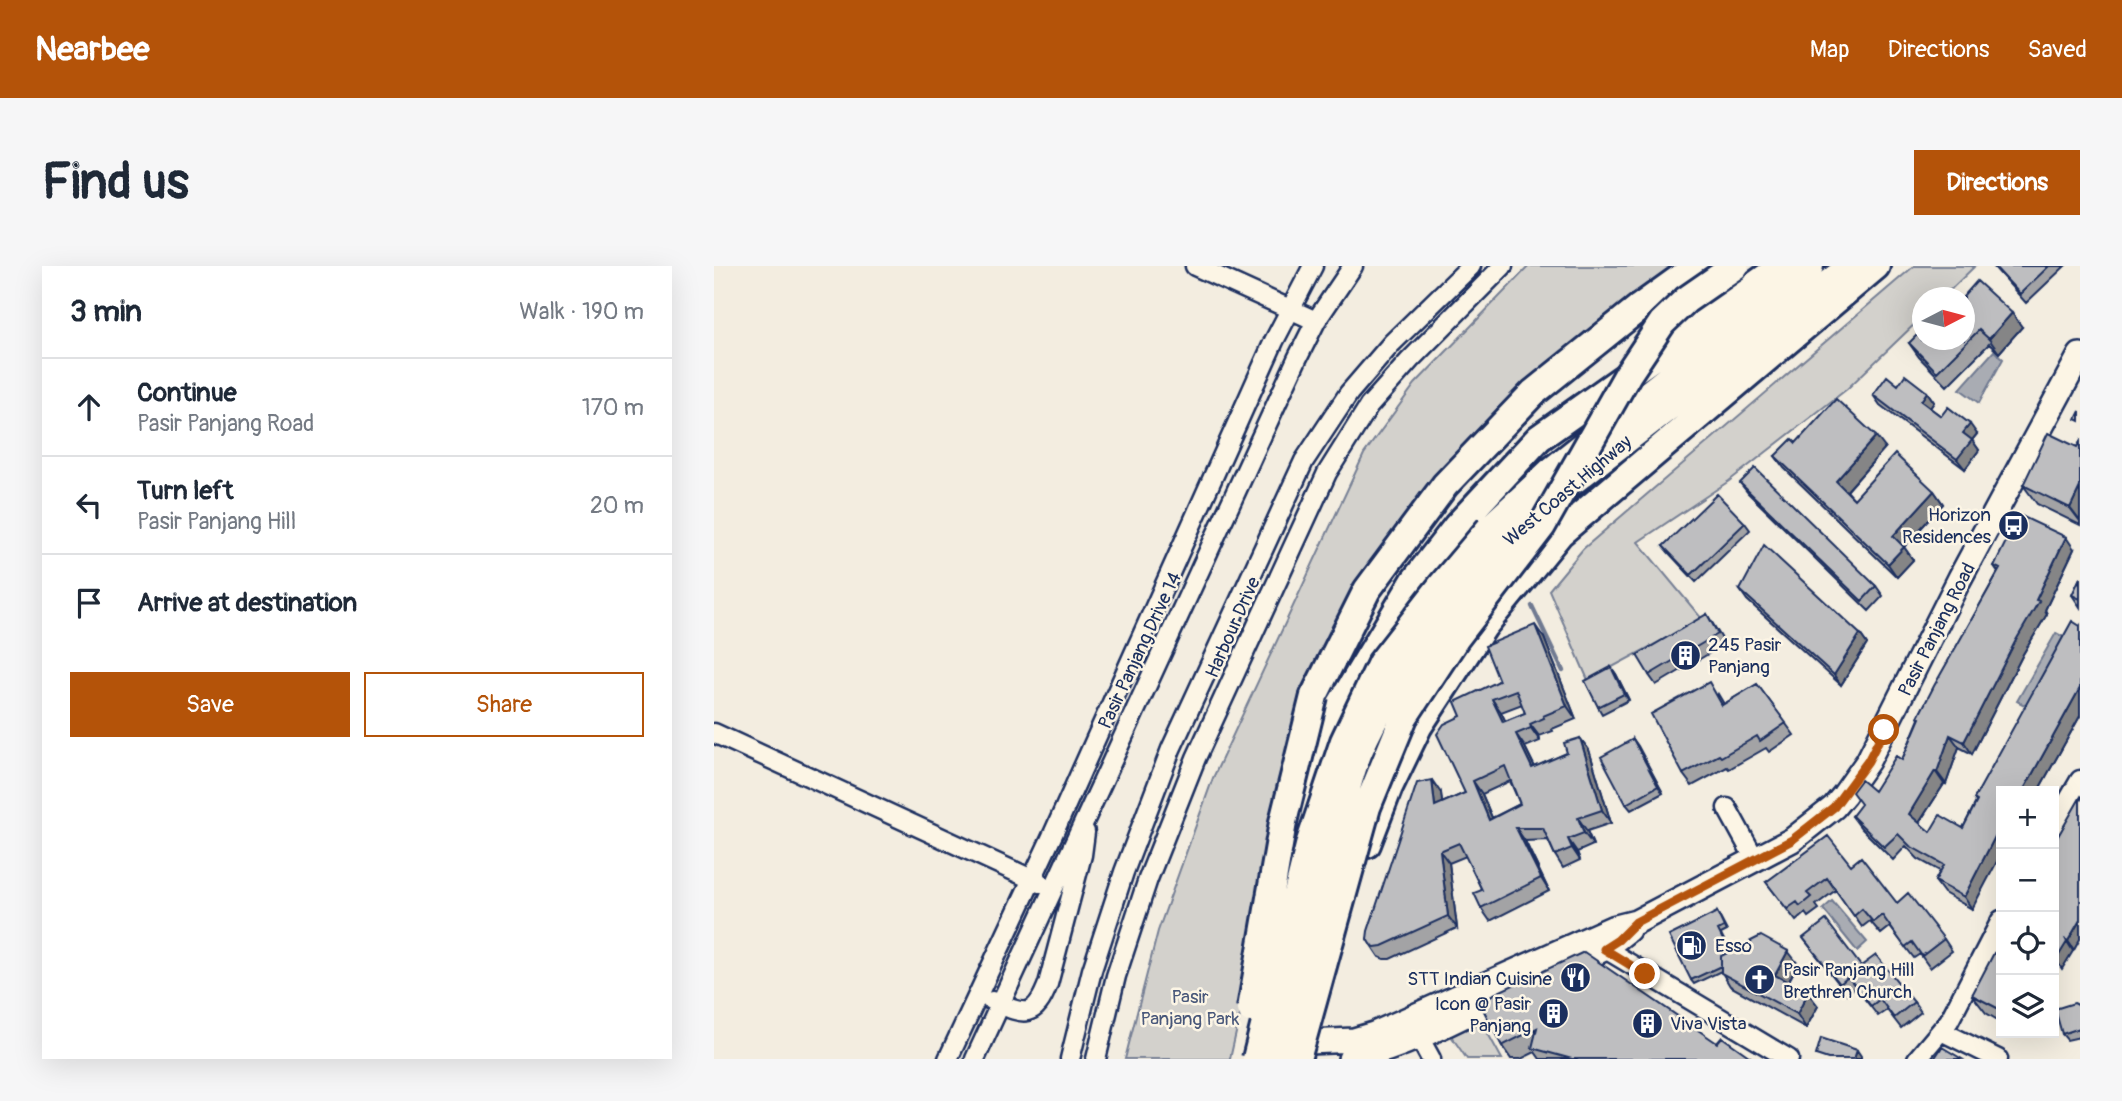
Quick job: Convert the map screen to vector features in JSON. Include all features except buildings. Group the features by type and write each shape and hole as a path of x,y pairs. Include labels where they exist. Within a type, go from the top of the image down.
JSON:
{"highway":[{"path":"1246,1059 1283,822 1314,696 1367,590 1445,485 1533,393 1640,307 1697,266"},
{"path":"1302,1054 1367,807 1404,717 1456,638 1542,526 1628,374 1662,323 1686,300 1735,266"},
{"path":"1263,1042 1296,814 1326,729 1415,580 1457,526 1539,438 1782,266"},
{"name":"West Coast Highway","path":"1263,1042 1297,968 1324,862 1360,750 1399,676 1454,600 1502,543 1564,488 1621,430 1810,266"},
{"name":"West Coast Highway","path":"1621,430 1852,266"},
{"path":"1302,1054 1365,849 1389,787 1418,727 1484,626 1560,533 1876,266"}],"main road":[{"name":"Pasir Panjang Road","path":"1358,1058 1413,1027 1596,944 1618,940 1636,922 1792,840 1834,807 1868,761 1960,578 2080,355"},
{"name":"Pasir Panjang Road","path":"1263,1042 1302,1054 1374,1034 1413,1027"},
{"path":"1246,1059 1263,1042"}],"street":[{"path":"1195,266 1316,321"},
{"name":"Pasir Panjang Drive 14","path":"948,1059 1312,266"},
{"name":"Pasir Panjang Drive 14","path":"975,1059 1316,321 1353,266"},
{"name":"Harbour Drive","path":"1070,1059 1104,933 1171,749 1304,461 1349,393 1392,344 1471,266"},
{"name":"Harbour Drive","path":"1096,1059 1116,976 1148,879 1191,770 1327,472 1369,406 1410,360 1503,266"},
{"path":"714,733 1053,889"},
{"path":"2059,816 2080,780"},
{"path":"1727,807 1756,861"},
{"path":"978,995 1018,1012 1031,1011 1040,1003 1048,984 1082,855 1087,815"},
{"path":"1917,1059 1941,1031 1964,996 1996,930"},
{"path":"1596,944 1788,1059"},
{"path":"1413,1027 1431,1059"},
{"path":"1941,1031 1998,1059"}],"green space":[{"name":"Pasir Panjang Park","path":"1529,266 1685,266 1551,364 1320,665 1230,1059 1125,1059 1158,931 1213,778 1364,454 1415,384"},
{"path":"1914,266 1975,266 1953,287 1912,287 1912,327 1847,389 1729,481 1638,542 1702,619 1588,680 1549,590 1583,549"},
{"path":"1480,1019 1502,1059 1467,1059 1449,1033"}],"shaded area":[{"path":"1994,351 2003,359 1979,403 1960,389"},
{"path":"2056,633 2069,640 2030,708 2017,701"},
{"path":"1832,901 1867,942 1857,951 1823,909"}],"waterway":[{"path":"1532,606 1563,671"}],"place":[{"name":"Horizon Residences","path":"2014,525"},
{"name":"245 Pasir Panjang","path":"1685,655"},
{"name":"Esso","path":"1692,945"},
{"name":"STT Indian Cuisine","path":"1575,978"},
{"name":"Pasir Panjang Hill Brethren Church","path":"1760,980"},
{"name":"Icon @ Pasir Panjang","path":"1554,1014"},
{"name":"Viva Vista","path":"1647,1023"}],"route":[{"path":"1645,974 1604,949 1618,940 1636,922 1792,840 1834,807 1868,761 1884,730"}]}
